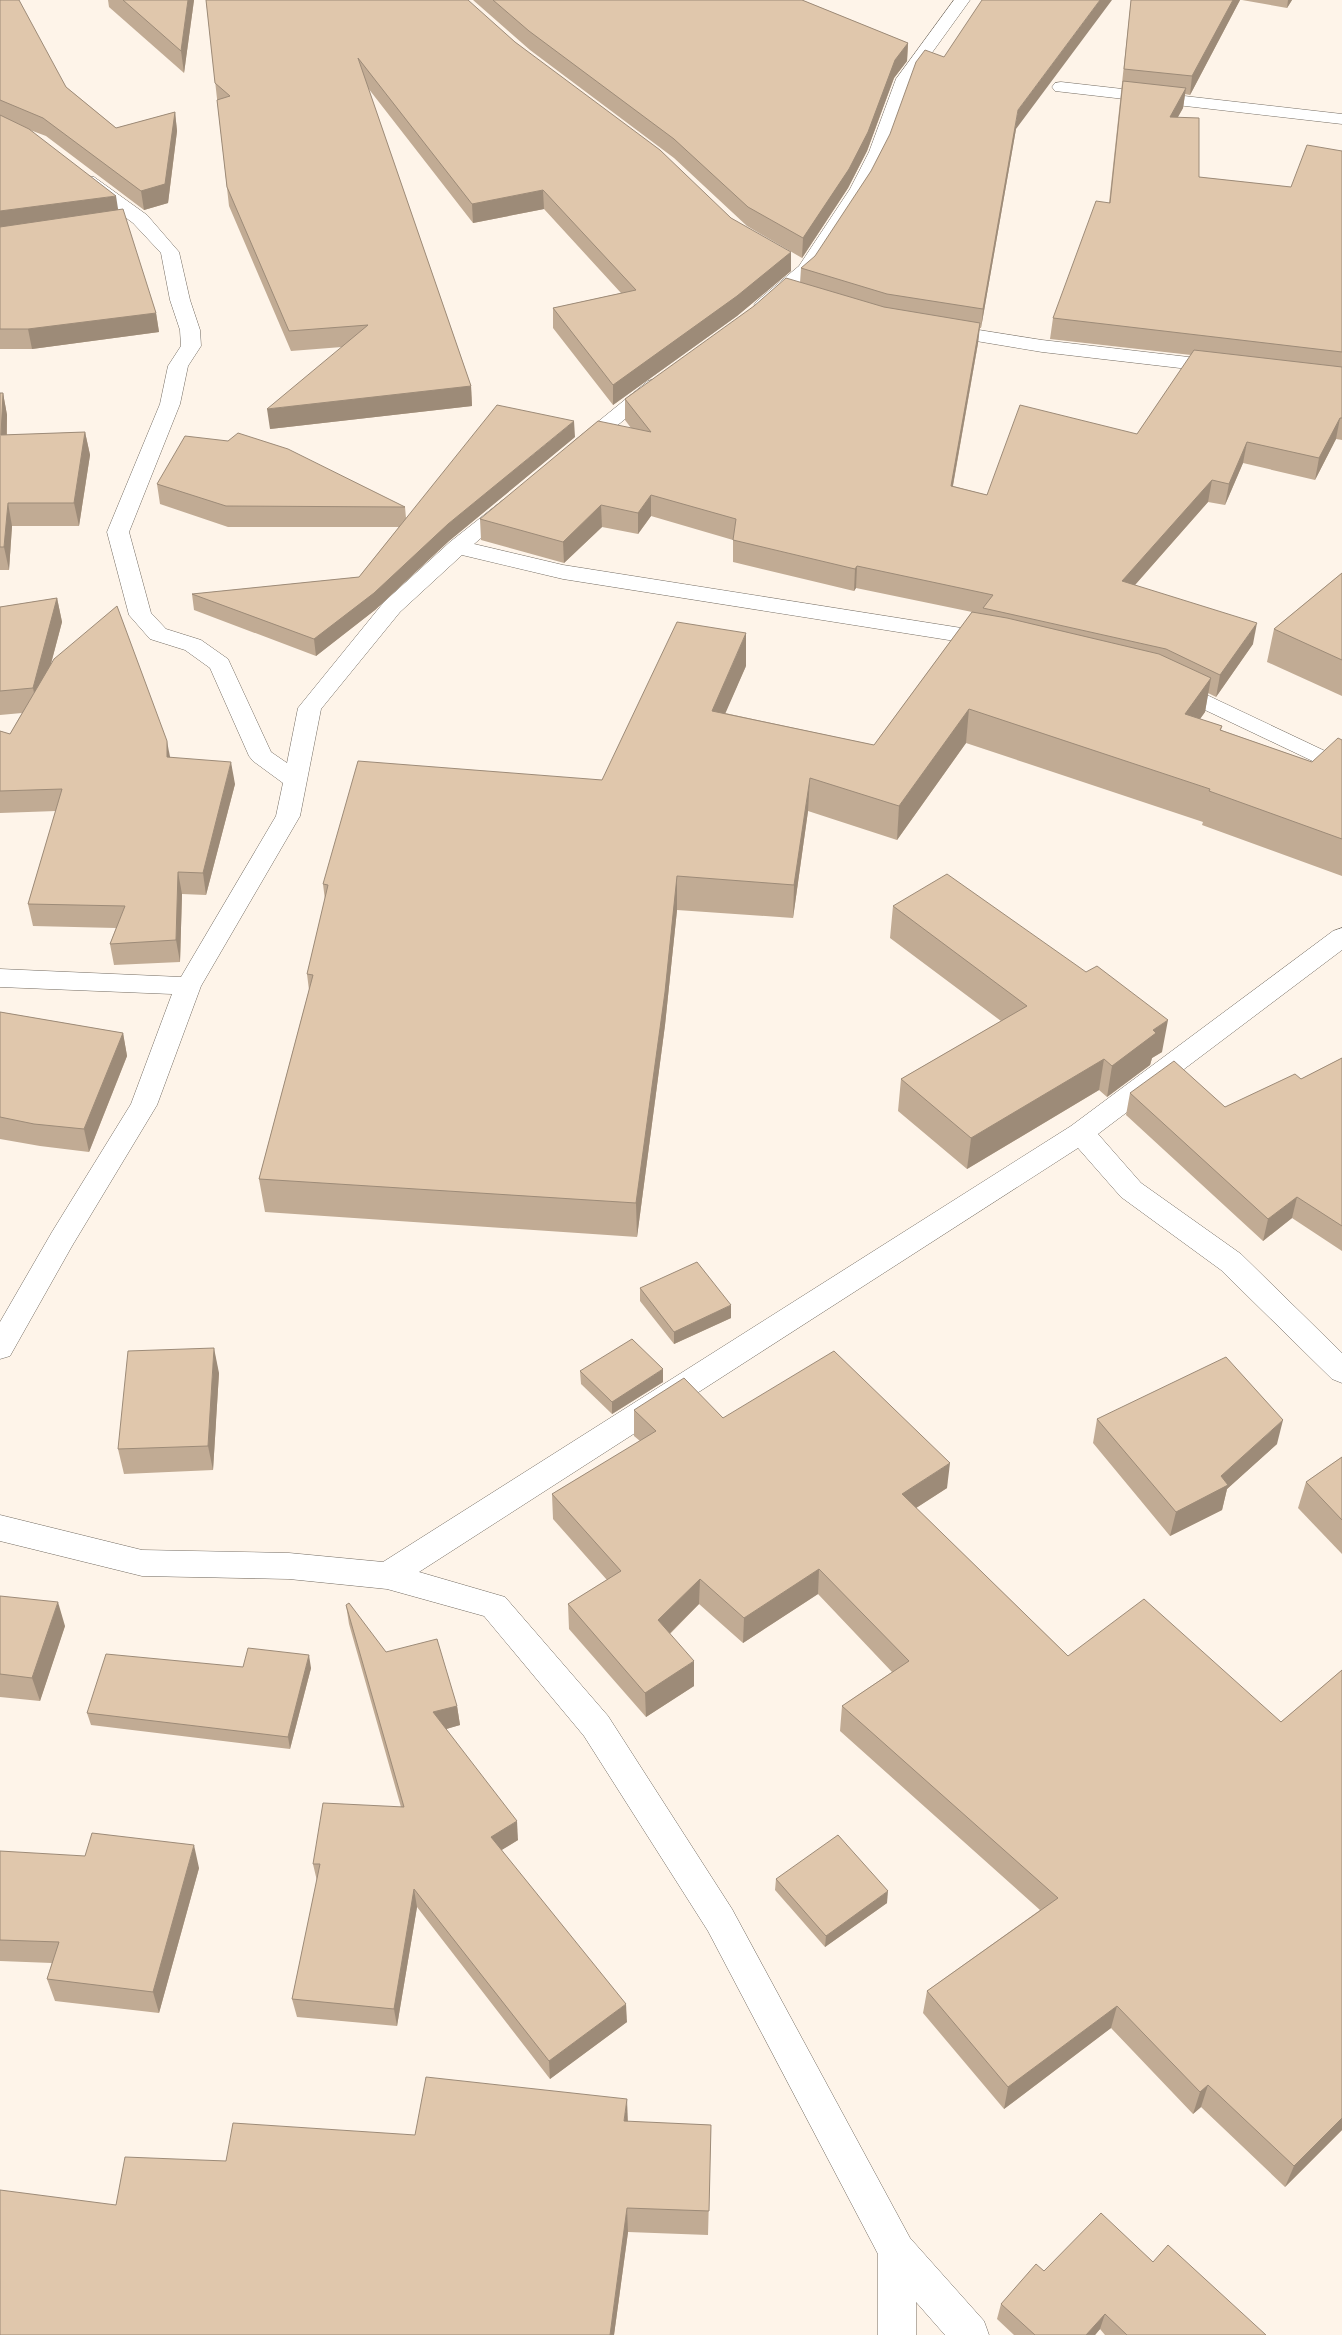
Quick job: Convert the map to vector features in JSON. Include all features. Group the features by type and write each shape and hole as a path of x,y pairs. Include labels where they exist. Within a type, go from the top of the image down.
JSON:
{"street":[{"path":"744,321 782,290 798,265 859,189 874,160 905,80 962,0"},
{"path":"1061,87 1342,119"},
{"path":"73,169 140,219 170,252 180,300 190,330 191,346 178,366 170,404 118,532 140,615 158,634 193,645 220,664 262,756 295,780"},
{"path":"114,222 140,219"},
{"path":"782,290 805,296"},
{"path":"920,326 1042,346 1245,370"},
{"path":"562,461 637,398 675,371"},
{"path":"0,1348 62,1239 144,1105 188,986 288,816 310,708 392,607 458,547 525,492"},
{"path":"458,547 573,573 1013,644"},
{"path":"1153,678 1162,680 1342,768"},
{"path":"387,1576 1081,1133 1342,936"},
{"path":"0,978 188,986"},
{"path":"1081,1133 1131,1190 1231,1262 1342,1371"},
{"path":"0,1528 142,1563 289,1566 387,1576 494,1606 596,1726 720,1920 897,2251 970,2335"},
{"path":"897,2251 897,2335"}],"building":[{"path":"0,0 19,0 66,87 116,128 175,112 165,184 141,191 43,118 0,100"},
{"path":"123,0 188,0 181,51"},
{"path":"206,0 468,0 515,42 660,150 731,218 791,252 737,296 613,385 553,308 636,290 543,190 472,204 358,58 471,386 267,409 368,325 289,331 227,187 217,100 230,96 215,83"},
{"path":"493,0 802,0 908,43 895,60 868,132 849,169 803,238 748,207 674,139 529,31"},
{"path":"982,0 1100,0 1018,110 983,309 887,294 801,268 815,256 871,171 890,134 916,62 925,50 944,57"},
{"path":"1131,0 1233,0 1192,76 1124,69"},
{"path":"1123,81 1186,88 1170,117 1199,118 1199,177 1291,187 1307,145 1342,151 1342,352 1053,318 1096,201 1110,203"},
{"path":"0,115 29,129 116,196 0,211"},
{"path":"123,209 156,313 28,329 0,329 0,227"},
{"path":"786,278 884,307 980,323 951,486 987,495 1020,405 1137,434 1194,350 1342,367 1342,418 1340,418 1319,458 1247,442 1229,484 1212,480 1122,581 1257,623 1220,675 1166,649 983,608 993,595 857,566 855,569 733,540 736,519 651,495 638,513 601,505 563,542 480,519 598,421 651,432 625,399 754,306"},
{"path":"0,393 3,393 1,435 85,432 74,503 8,503 4,547 0,547"},
{"path":"497,405 574,421 448,524 374,593 314,639 192,594 359,577"},
{"path":"238,433 288,449 405,507 226,506 157,484 185,436 228,441"},
{"path":"1342,573 1342,660 1274,629"},
{"path":"57,598 33,688 0,691 0,607"},
{"path":"117,606 167,741 167,757 231,762 203,873 178,872 176,940 110,944 125,906 28,904 62,789 0,791 0,731 10,734 54,659"},
{"path":"972,612 1007,618 1159,654 1211,678 1185,714 1222,726 1220,730 1312,762 1338,738 1342,740 1342,839 1209,791 1210,789 969,709 899,806 810,778 794,885 677,876 665,992 636,1203 259,1179 313,975 307,974 328,885 323,884 358,761 602,780 677,622 746,633 712,711 874,745"},
{"path":"947,874 1086,972 1097,966 1168,1020 1153,1030 1156,1033 1112,1066 1104,1059 971,1138 901,1079 1027,1006 893,906"},
{"path":"0,1012 123,1033 84,1129 34,1124 0,1117"},
{"path":"1342,1058 1342,1226 1297,1197 1268,1219 1130,1093 1174,1061 1225,1107 1295,1074 1301,1079"},
{"path":"697,1262 731,1305 674,1332 640,1288"},
{"path":"632,1339 663,1369 612,1402 580,1371"},
{"path":"214,1348 208,1446 118,1449 128,1351"},
{"path":"834,1351 950,1463 902,1494 1068,1656 1144,1599 1281,1722 1342,1670 1342,2118 1294,2166 1208,2085 1200,2092 1117,2006 1008,2087 927,1991 1058,1898 842,1706 909,1661 819,1569 744,1618 700,1579 658,1620 694,1661 645,1693 568,1604 621,1571 552,1494 656,1431 634,1410 684,1378 723,1418"},
{"path":"1226,1357 1283,1420 1221,1476 1228,1485 1176,1512 1097,1419"},
{"path":"1342,1457 1342,1520 1306,1482"},
{"path":"0,1596 58,1602 32,1678 0,1674"},
{"path":"349,1603 386,1652 437,1639 457,1706 433,1712 517,1821 491,1837 626,2004 549,2061 414,1889 394,2009 292,1999 320,1864 313,1864 323,1803 404,1807 346,1605"},
{"path":"248,1648 309,1655 288,1737 87,1713 106,1654 243,1667"},
{"path":"92,1833 194,1845 153,1992 47,1979 59,1942 0,1940 0,1851 85,1856"},
{"path":"838,1835 888,1891 826,1936 776,1879"},
{"path":"426,2077 627,2099 624,2121 711,2125 709,2211 627,2208 610,2335 0,2335 0,2190 116,2205 125,2157 226,2161 233,2123 415,2135"},
{"path":"1101,2213 1153,2262 1168,2245 1266,2335 1127,2335 1105,2314 1086,2335 1035,2335 1001,2304 1036,2264 1044,2271"}]}
